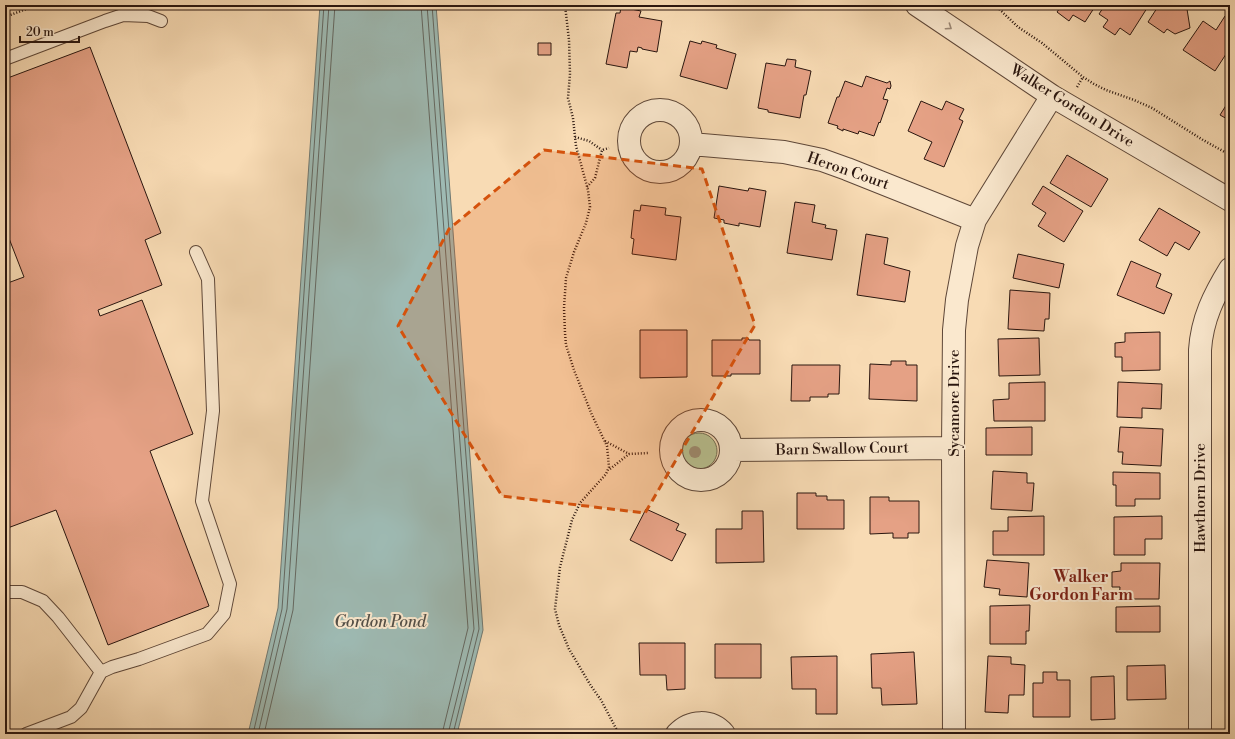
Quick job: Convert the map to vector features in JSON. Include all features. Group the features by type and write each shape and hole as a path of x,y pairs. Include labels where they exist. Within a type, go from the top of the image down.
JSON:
{"street":[{"name":"Walker Gordon Drive","path":"917,5 1052,96 1230,200"},
{"name":"Sycamore Drive","path":"954,734 953,448 954,330 957,300 967,246 975,220 1052,96"},
{"name":"Heron Court","path":"691,144 784,152 816,158 841,166 975,220"},
{"name":"Hawthorn Drive","path":"1200,734 1200,343 1203,325 1209,307 1217,290 1230,269"},
{"name":"Barn Swallow Court","path":"732,450 953,448"},
{"path":"677,734 684,728 701,723 713,725 724,734"}],"lane":[{"path":"5,59 123,15 148,16 161,21"},
{"path":"26,734 71,717 81,708 101,672 207,634 224,614 230,584 202,501 213,411 208,279 196,252"},
{"path":"5,592 22,592 43,601 58,617 101,672"}],"path":[{"path":"5,17 36,5"},
{"path":"565,5 570,40 568,98 577,153 590,198 588,215 566,278 564,308 566,345 574,370 607,446 609,453 609,469"},
{"path":"995,5 1018,27 1042,43 1083,77 1106,90 1152,108 1230,155"},
{"path":"575,137 589,141 602,150"},
{"path":"602,150 609,148"},
{"path":"587,187 595,178 602,150"},
{"path":"604,441 629,454"},
{"path":"620,734 601,700 569,649 559,625 555,608 560,567 572,520 580,503 609,469 629,454 649,452"}],"highlighted area":[{"path":"544,150 702,169 755,325 645,513 502,496 398,326 449,229"}],"green space":[{"path":"703,433 712,438 716,444 716,458 712,464 703,469 695,469 686,464 682,458 681,447 686,438 692,434"}],"water":[{"name":"Gordon Pond","path":"320,5 436,5 483,630 457,734 248,734 278,608"}],"building":[{"path":"1062,5 1096,5 1085,22 1073,15 1069,21 1057,12"},
{"path":"1105,5 1149,5 1130,35 1120,28 1115,35 1103,27 1108,20 1099,14"},
{"path":"1159,5 1189,5 1187,9 1190,28 1175,34 1167,29 1164,33 1148,22"},
{"path":"621,7 641,11 639,17 662,21 657,52 638,47 637,52 630,51 627,68 606,64 616,13 620,13"},
{"path":"1225,16 1230,19 1230,48 1215,71 1183,50 1203,21 1216,30"},
{"path":"690,41 701,44 702,41 717,45 716,48 736,54 727,89 680,76"},
{"path":"538,43 551,43 551,55 538,55"},
{"path":"90,47 161,233 145,240 162,285 98,310 100,316 142,300 193,434 150,451 209,606 108,645 56,510 5,529 5,284 24,277 5,228 5,79"},
{"path":"787,59 796,60 795,67 811,71 806,95 804,95 800,118 768,112 768,110 758,108 766,63 785,66"},
{"path":"866,76 887,83 890,81 891,86 890,89 887,88 883,99 888,100 874,136 859,131 858,134 843,129 843,131 837,128 838,126 828,123 837,97 839,97 845,81 862,87"},
{"path":"1230,99 1230,126 1227,124 1229,120 1220,115"},
{"path":"921,101 942,110 946,101 964,109 959,119 963,121 944,167 924,159 932,142 908,131"},
{"path":"1067,155 1108,179 1091,207 1050,183"},
{"path":"719,186 748,191 749,188 766,191 760,227 739,223 739,226 724,223 724,220 714,218"},
{"path":"1043,186 1083,211 1064,242 1038,226 1046,213 1032,204"},
{"path":"795,202 815,205 812,222 826,225 825,228 837,230 832,260 787,253"},
{"path":"641,205 666,208 665,215 681,217 676,260 632,254 634,239 631,238 634,210 640,211"},
{"path":"1159,208 1200,232 1189,250 1175,242 1167,256 1139,240"},
{"path":"866,234 888,238 884,264 910,271 905,302 857,295"},
{"path":"1018,254 1064,264 1059,288 1013,278"},
{"path":"1131,261 1161,274 1156,287 1172,294 1164,314 1117,295"},
{"path":"1010,290 1050,293 1049,319 1045,319 1044,331 1008,329"},
{"path":"640,330 687,330 687,377 640,378"},
{"path":"1160,332 1160,370 1122,371 1122,357 1115,357 1115,343 1125,342 1125,333"},
{"path":"742,338 748,338 749,340 760,340 760,374 731,374 731,376 712,376 712,340 742,340"},
{"path":"1039,338 1040,375 999,376 998,339"},
{"path":"891,361 906,361 906,365 917,365 917,401 869,399 870,364 891,365"},
{"path":"792,365 840,365 839,394 828,394 828,397 810,397 810,401 791,401"},
{"path":"1045,382 1045,421 994,421 993,400 1009,399 1009,383"},
{"path":"1118,382 1162,384 1161,409 1142,408 1142,418 1117,417"},
{"path":"1032,427 1032,455 986,455 986,428"},
{"path":"1120,427 1163,429 1161,466 1122,464 1123,452 1118,452"},
{"path":"993,471 1027,473 1027,483 1034,483 1032,511 991,509"},
{"path":"1113,472 1160,473 1160,499 1135,499 1135,506 1116,506 1116,485 1113,485"},
{"path":"797,493 816,493 816,496 827,496 827,500 844,500 844,529 797,529"},
{"path":"870,497 889,497 889,501 919,501 919,533 908,533 908,538 893,538 893,533 870,534"},
{"path":"646,509 679,524 676,530 686,534 672,561 630,540"},
{"path":"742,511 763,511 764,562 716,563 716,529 742,529"},
{"path":"1044,516 1044,555 993,555 993,531 1008,531 1008,517"},
{"path":"1162,516 1162,539 1145,539 1145,555 1114,555 1114,517"},
{"path":"987,560 1029,563 1027,597 999,595 1000,589 984,587"},
{"path":"1121,563 1160,563 1159,599 1119,599 1120,587 1112,587 1112,572 1121,571"},
{"path":"1030,605 1029,631 1026,631 1026,644 990,644 990,606"},
{"path":"1160,606 1160,632 1116,632 1116,607"},
{"path":"639,643 685,643 685,689 667,690 666,675 640,675"},
{"path":"715,644 761,644 761,678 715,678"},
{"path":"914,652 917,704 882,705 881,688 872,688 871,654"},
{"path":"837,656 837,714 816,714 816,689 792,689 791,657"},
{"path":"988,656 1011,657 1011,664 1025,665 1024,695 1009,695 1008,713 985,712"},
{"path":"1165,665 1166,699 1127,700 1127,666"},
{"path":"1043,672 1057,672 1057,680 1070,680 1070,717 1033,717 1033,683 1043,683"},
{"path":"1114,676 1115,719 1091,720 1091,677"}],"district":[{"name":"Walker Gordon Farm","path":"1081,586"}]}
